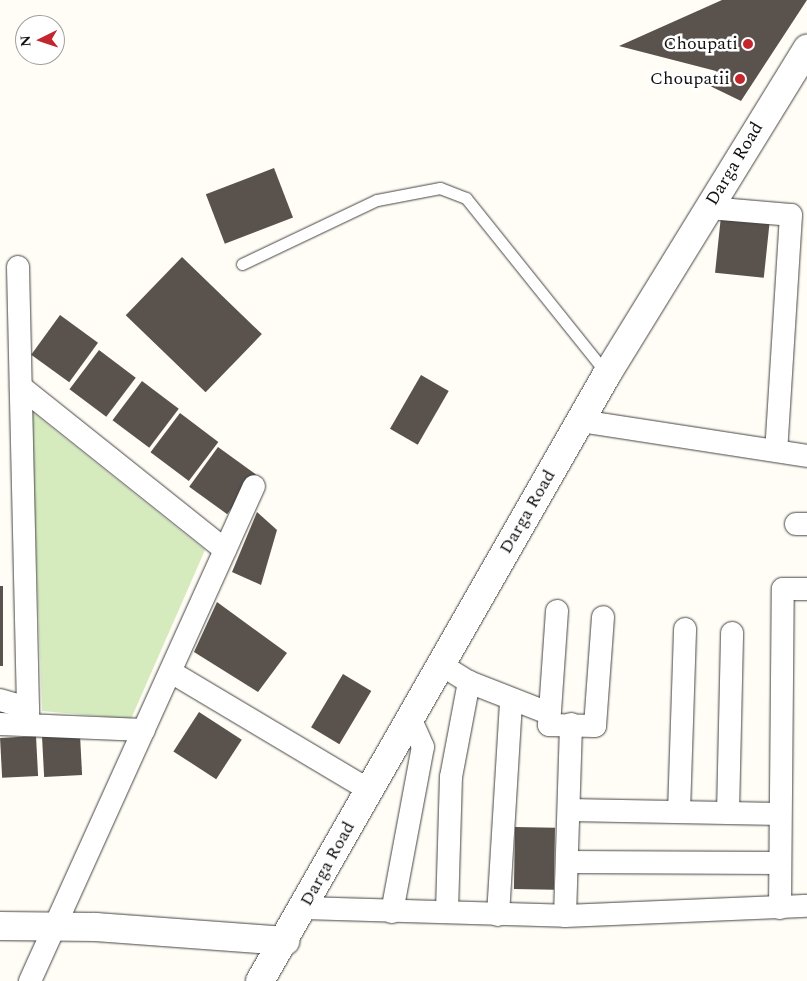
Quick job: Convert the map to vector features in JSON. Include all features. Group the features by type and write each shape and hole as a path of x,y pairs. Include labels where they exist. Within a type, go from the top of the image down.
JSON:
{"street":[{"name":"Darga Road","path":"260,981 304,908 440,664 607,374 807,49"},
{"path":"708,208 791,215 776,451"},
{"path":"18,268 28,717"},
{"path":"20,387 225,550"},
{"path":"580,421 807,456"},
{"path":"30,981 254,486"},
{"path":"780,908 783,589 807,589"},
{"path":"557,611 548,713 549,724 595,726 603,617"},
{"path":"679,812 685,629"},
{"path":"728,813 732,633"},
{"path":"440,664 469,682 548,713"},
{"path":"171,672 369,790"},
{"path":"447,912 451,778 469,682"},
{"path":"0,700 28,717"},
{"path":"498,915 511,700"},
{"path":"0,724 28,717 144,730"},
{"path":"392,912 423,747 410,718"},
{"path":"566,916 571,724"},
{"path":"569,810 780,814"},
{"path":"567,862 779,863"},
{"path":"304,908 566,916 807,906"},
{"path":"0,926 56,927 285,941"}],"lane":[{"path":"242,264 377,200 440,188 466,198 607,374"}],"green space":[{"path":"31,411 205,550 131,719 42,711"}],"building":[{"path":"722,0 807,0 741,101 708,85 716,71 619,46"},
{"path":"274,168 293,217 225,244 206,194"},
{"path":"721,216 770,221 764,278 715,273"},
{"path":"182,257 262,334 206,392 126,315"},
{"path":"60,315 98,343 69,382 31,355"},
{"path":"99,350 136,378 106,417 70,389"},
{"path":"421,375 449,391 418,445 390,429"},
{"path":"142,381 179,409 149,448 113,420"},
{"path":"180,413 218,442 189,481 151,452"},
{"path":"218,447 256,475 227,514 189,487"},
{"path":"257,512 277,530 261,585 232,572"},
{"path":"0,586 3,586 3,666 0,666"},
{"path":"217,602 287,653 258,692 194,652"},
{"path":"343,674 371,691 339,744 311,727"},
{"path":"199,712 242,740 216,779 173,751"},
{"path":"80,735 82,775 44,777 42,737"},
{"path":"36,736 38,776 2,778 0,738"},
{"path":"515,827 555,828 554,890 514,889"}],"place":[{"name":"Choupati","path":"748,44"},
{"name":"Choupatii","path":"740,79"}]}
